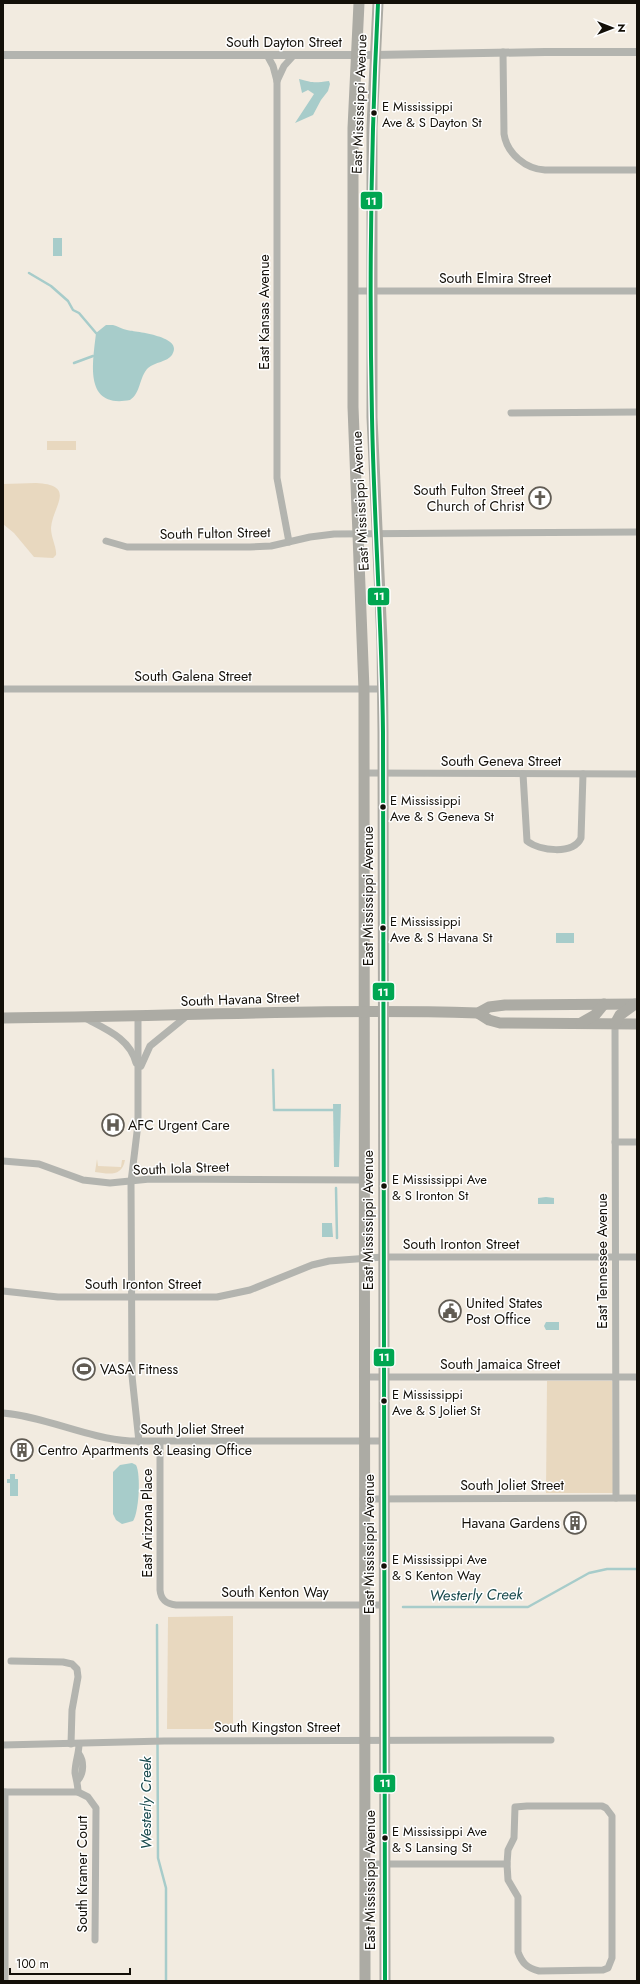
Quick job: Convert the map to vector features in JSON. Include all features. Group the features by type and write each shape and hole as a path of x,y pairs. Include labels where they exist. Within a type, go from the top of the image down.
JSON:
{"main road":[{"name":"East Mississippi Avenue","path":"359,3 353,128 352,291 353,437 364,689 363,1499 365,1981"},
{"name":"East Mississippi Avenue","path":"378,3 374,55 372,133 372,443 383,690 385,1981"},
{"path":"578,1024 595,1015 604,1004"},
{"name":"South Havana Street","path":"478,1013 488,1007 499,1005 636,1004"},
{"path":"615,1024 620,1015 636,1004"},
{"name":"South Havana Street","path":"4,1018 85,1018 383,1011 478,1013 489,1020 500,1023 637,1024"}],"street":[{"name":"South Dayton Street","path":"3,55 374,55 503,52 637,52"},
{"path":"503,52 504,134 507,145 520,161 531,168 545,170 637,170"},
{"name":"East Kansas Avenue","path":"267,55 273,66 277,81 277,478 289,542"},
{"name":"East Kansas Avenue","path":"277,81 284,66 294,55"},
{"name":"South Elmira Street","path":"352,291 637,291"},
{"path":"511,413 637,412"},
{"name":"South Fulton Street","path":"106,540 128,548 250,548 271,546 326,534 376,532 637,532"},
{"name":"South Galena Street","path":"3,690 383,690"},
{"name":"South Geneva Street","path":"364,773 637,774"},
{"path":"523,774 525,836 527,841 539,848 552,849 577,845 581,838 583,774"},
{"path":"138,1073 145,1054 150,1046 188,1015"},
{"path":"138,1017 137,1137 131,1182 132,1382 139,1442"},
{"path":"85,1018 117,1036 126,1044 134,1055 138,1073"},
{"name":"East Tennessee Avenue","path":"615,1024 616,1498"},
{"path":"615,1142 637,1142"},
{"name":"South Iola Street","path":"3,1161 39,1164 89,1181 110,1183 150,1179 364,1180"},
{"name":"South Ironton Street","path":"3,1291 58,1297 208,1297 231,1295 250,1290 315,1264 383,1257 637,1257"},
{"name":"South Jamaica Street","path":"364,1377 637,1377"},
{"name":"South Joliet Street","path":"3,1413 44,1419 107,1438 139,1442 384,1441"},
{"name":"East Arizona Place","path":"160,1442 160,1590 162,1598 166,1602"},
{"name":"South Joliet Street","path":"363,1499 637,1498"},
{"name":"South Kenton Way","path":"166,1602 176,1605 384,1605"},
{"path":"11,1661 64,1662 72,1664 77,1669 78,1677 72,1710 70,1744"},
{"name":"South Kingston Street","path":"3,1745 164,1741 551,1740"},
{"path":"5,1981 4,1792 78,1792 78,1780 75,1775 76,1759 79,1754 79,1744"},
{"name":"South Kramer Court","path":"78,1792 88,1797 96,1808 95,1940"},
{"path":"602,1806 606,1808 612,1816 612,1958 608,1968 603,1970 539,1971 525,1965 518,1952 518,1897 508,1880 507,1864 508,1850 514,1838 515,1807 602,1806"},
{"path":"365,1864 507,1864"}],"shaded area":[{"path":"47,441 76,441 76,450 47,450"},
{"path":"36,483 49,485 56,488 59,493 60,498 52,520 51,528 56,552 56,555 53,558 34,557 14,533 3,524 3,484"},
{"path":"97,1159 98,1166 121,1167 122,1160 125,1160 121,1169 118,1172 110,1174 95,1172"},
{"path":"547,1381 612,1381 613,1493 546,1493"},
{"path":"233,1616 233,1729 167,1729 168,1617"}],"water":[{"path":"299,79 314,82 329,81 330,84 328,91 313,115 295,123 314,94 308,90 302,93"},
{"path":"53,238 62,238 62,256 53,256"},
{"path":"106,325 113,325 125,330 158,336 172,343 174,349 170,357 148,368 134,397 130,400 115,401 104,397 98,390 94,381 93,357 96,333"},
{"path":"556,933 574,933 574,943 556,943"},
{"path":"333,1104 341,1104 339,1167 334,1167"},
{"path":"538,1198 554,1198 554,1204 538,1204"},
{"path":"322,1223 332,1223 333,1237 322,1237"},
{"path":"546,1322 559,1322 559,1330 546,1330 544,1326"},
{"path":"132,1463 136,1465 138,1470 139,1493 137,1510 133,1521 122,1524 116,1520 113,1514 113,1472 120,1465"},
{"path":"10,1474 15,1474 15,1479 18,1479 18,1496 10,1496 10,1483 7,1483 7,1479 10,1479"}],"waterway":[{"path":"29,273 51,286 68,301 73,310 79,313 96,333"},
{"path":"74,363 93,356"},
{"path":"273,1070 274,1110 333,1110"},
{"path":"336,1188 337,1238"},
{"name":"Westerly Creek","path":"403,1607 528,1607 589,1573 607,1569 637,1569"},
{"name":"Westerly Creek","path":"157,1625 158,1858 166,1888 166,1981"}],"transit line":[{"name":"11","path":"378,3 372,158 371,365 383,732 385,1981"}],"place":[{"name":"E Mississippi Ave & S Dayton St","path":"374,113"},
{"name":"South Fulton Street Church of Christ","path":"540,498"},
{"name":"E Mississippi Ave & S Geneva St","path":"383,807"},
{"name":"E Mississippi Ave & S Havana St","path":"383,928"},
{"name":"AFC Urgent Care","path":"113,1125"},
{"name":"E Mississippi Ave & S Ironton St","path":"384,1186"},
{"name":"United States Post Office","path":"450,1311"},
{"name":"VASA Fitness","path":"84,1369"},
{"name":"E Mississippi Ave & S Joliet St","path":"384,1401"},
{"name":"Centro Apartments & Leasing Office","path":"22,1450"},
{"name":"Havana Gardens","path":"575,1523"},
{"name":"E Mississippi Ave & S Kenton Way","path":"384,1566"},
{"name":"E Mississippi Ave & S Lansing St","path":"385,1838"}]}
